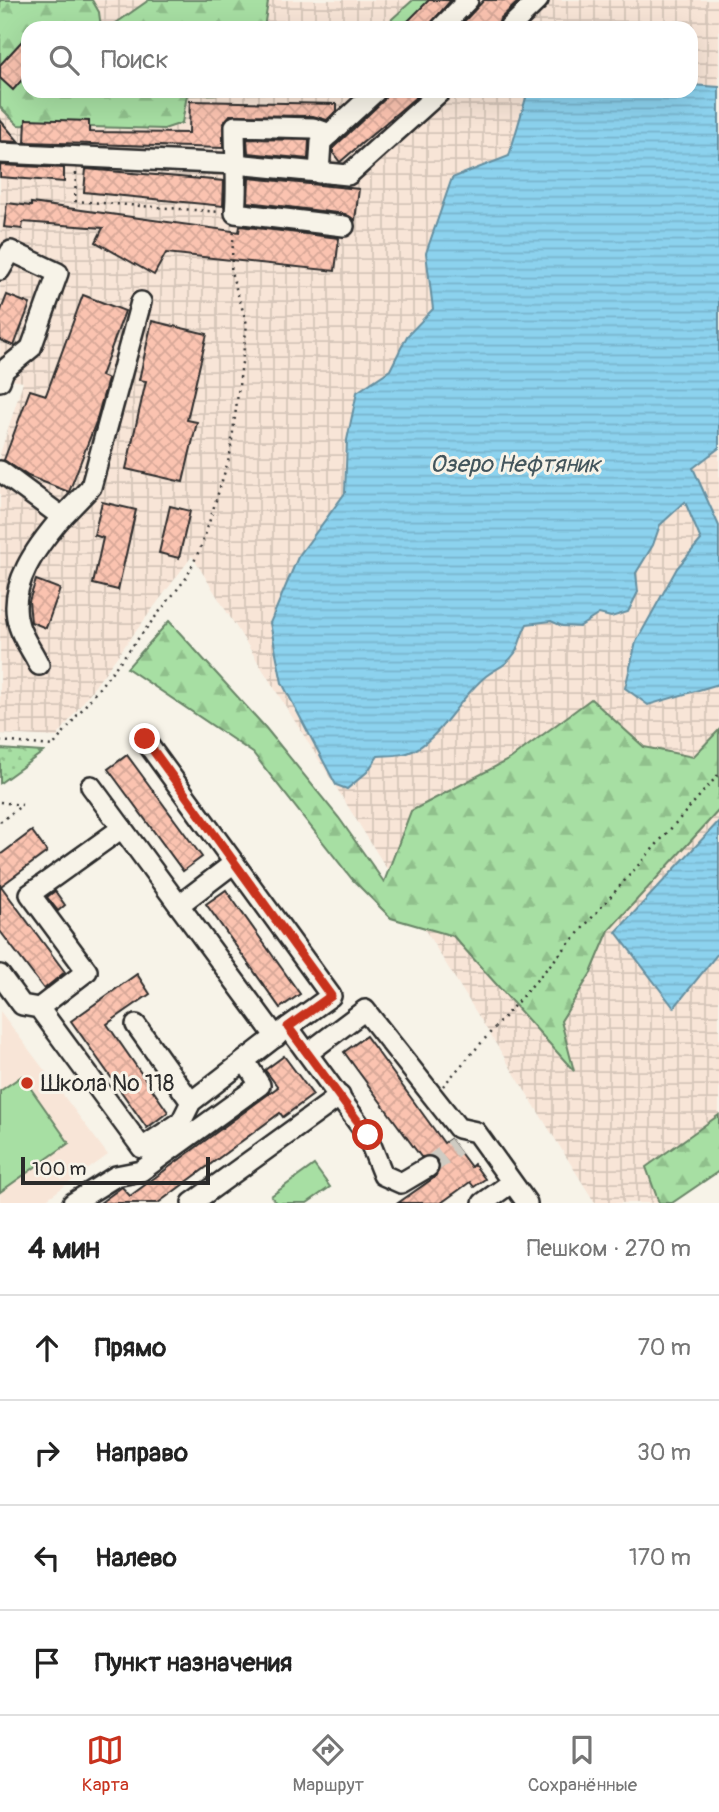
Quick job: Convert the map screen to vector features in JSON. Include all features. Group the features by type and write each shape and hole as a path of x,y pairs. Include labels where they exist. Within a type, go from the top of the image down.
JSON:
{"lane":[{"path":"448,21 468,0"},
{"path":"516,21 538,0"},
{"path":"319,173 321,142 369,98"},
{"path":"0,153 235,164 348,175 433,98"},
{"path":"330,134 313,128 235,127 235,164 239,175 235,213 344,226"},
{"path":"0,270 11,251 58,273 31,348 1,373"},
{"path":"39,665 18,625 16,601 34,550 91,487 141,302"},
{"path":"0,471 62,517"},
{"path":"0,975 22,1005 39,1008 142,1148 181,1122 191,1102 331,996 145,739"},
{"path":"91,786 179,905 282,1032 308,1053 368,1135 383,1175 401,1183 428,1167"},
{"path":"39,1008 87,971 30,894 122,828"},
{"path":"179,905 234,863"},
{"path":"308,1053 365,1010 458,1128 476,1132 527,1203"},
{"path":"136,1025 191,1102"},
{"path":"73,1203 116,1176 141,1171 260,1085 245,1060"},
{"path":"192,1203 340,1096"},
{"path":"456,1146 476,1132"},
{"path":"483,1203 511,1183"}],"path":[{"path":"0,741 53,746 187,577 203,542 230,455 247,324 231,272 235,213 75,201 77,157"},
{"path":"434,1097 719,774"},
{"path":"0,802 22,805 0,822"}],"shaded area":[{"path":"0,0 719,0 719,1161 661,1203 595,1203 192,556 57,737 0,734 0,454 23,382 0,378"},
{"name":"Школа № 118","path":"0,1011 108,1155 41,1203 0,1203"}],"green space":[{"path":"0,0 92,0 99,12 100,21 21,21 21,98 186,98 182,123 164,129 18,125 0,107"},
{"path":"149,0 268,2 265,21 119,21"},
{"path":"413,0 444,0 422,21 390,21"},
{"path":"169,621 265,727 339,818 384,882 411,811 510,759 591,699 644,747 693,757 719,730 719,810 609,930 591,973 561,1021 574,1071 453,936 391,918 352,879 253,753 127,668"},
{"path":"0,749 43,752 0,783"},
{"path":"22,1076 69,1143 0,1192 0,1091"},
{"path":"719,1115 719,1171 672,1203 659,1203 646,1167"},
{"path":"314,1165 330,1187 307,1203 276,1203 271,1196"}],"water":[{"name":"Озеро Нефтяник","path":"698,86 719,87 719,448 693,468 719,526 719,684 648,705 625,688 636,642 677,568 701,540 685,502 660,525 653,545 636,573 638,592 628,612 611,617 599,614 579,627 562,626 551,621 527,624 511,658 476,685 435,734 415,750 378,756 367,772 347,789 336,785 282,683 270,623 298,557 345,493 347,440 357,392 390,370 407,336 433,309 426,253 452,178 509,156 526,98 698,98"},
{"path":"719,821 719,952 674,1008 616,932"}],"building":[{"path":"429,0 451,0 433,21 408,21"},
{"path":"484,0 520,0 499,21 464,21"},
{"path":"21,42 21,81 13,90 0,78 0,65"},
{"path":"415,98 340,162 333,153 333,148 384,100"},
{"path":"190,101 337,104 337,110 327,120 313,116 230,115 223,125 223,148 25,142 26,119 89,121 89,132 189,133"},
{"path":"0,120 19,142 0,141"},
{"path":"247,139 309,140 308,159 248,153"},
{"path":"0,165 64,168 64,182 0,177"},
{"path":"86,169 224,181 223,206 84,192"},
{"path":"249,178 359,189 355,220 345,214 248,202"},
{"path":"7,203 31,206 31,203 239,232 240,226 339,238 335,271 166,253 154,275 96,242 103,228 23,222 22,229 4,227"},
{"path":"7,295 30,304 14,346 0,340 0,313"},
{"path":"83,295 125,311 101,376 108,379 96,422 69,492 28,476 4,460 30,390 46,395"},
{"path":"152,321 207,334 187,420 197,422 183,482 126,469 146,381 139,380"},
{"path":"102,502 136,510 118,590 93,584 103,538 94,535"},
{"path":"170,506 190,511 179,558 159,553"},
{"path":"36,580 60,589 46,628 31,622 29,601"},
{"path":"127,755 202,857 183,871 108,769"},
{"path":"32,831 47,852 1,886 65,972 44,989 0,931 0,855"},
{"path":"226,890 300,994 280,1008 206,904"},
{"path":"55,891 65,905 58,911 47,897"},
{"path":"137,974 150,994 107,1024 168,1112 147,1128 71,1021"},
{"path":"366,1036 444,1143 450,1139 471,1167 474,1164 485,1179 474,1187 470,1182 441,1203 398,1203 435,1177 440,1166 433,1156 421,1157 344,1052"},
{"path":"284,1056 313,1095 283,1117 280,1113 158,1203 100,1203 122,1187 130,1196 278,1087 265,1070"}],"tunnel":[{"path":"428,1167 456,1146"}],"place":[{"name":"Школа № 118","path":"27,1083"}],"route":[{"path":"145,739 331,996 288,1027 368,1135"}]}
